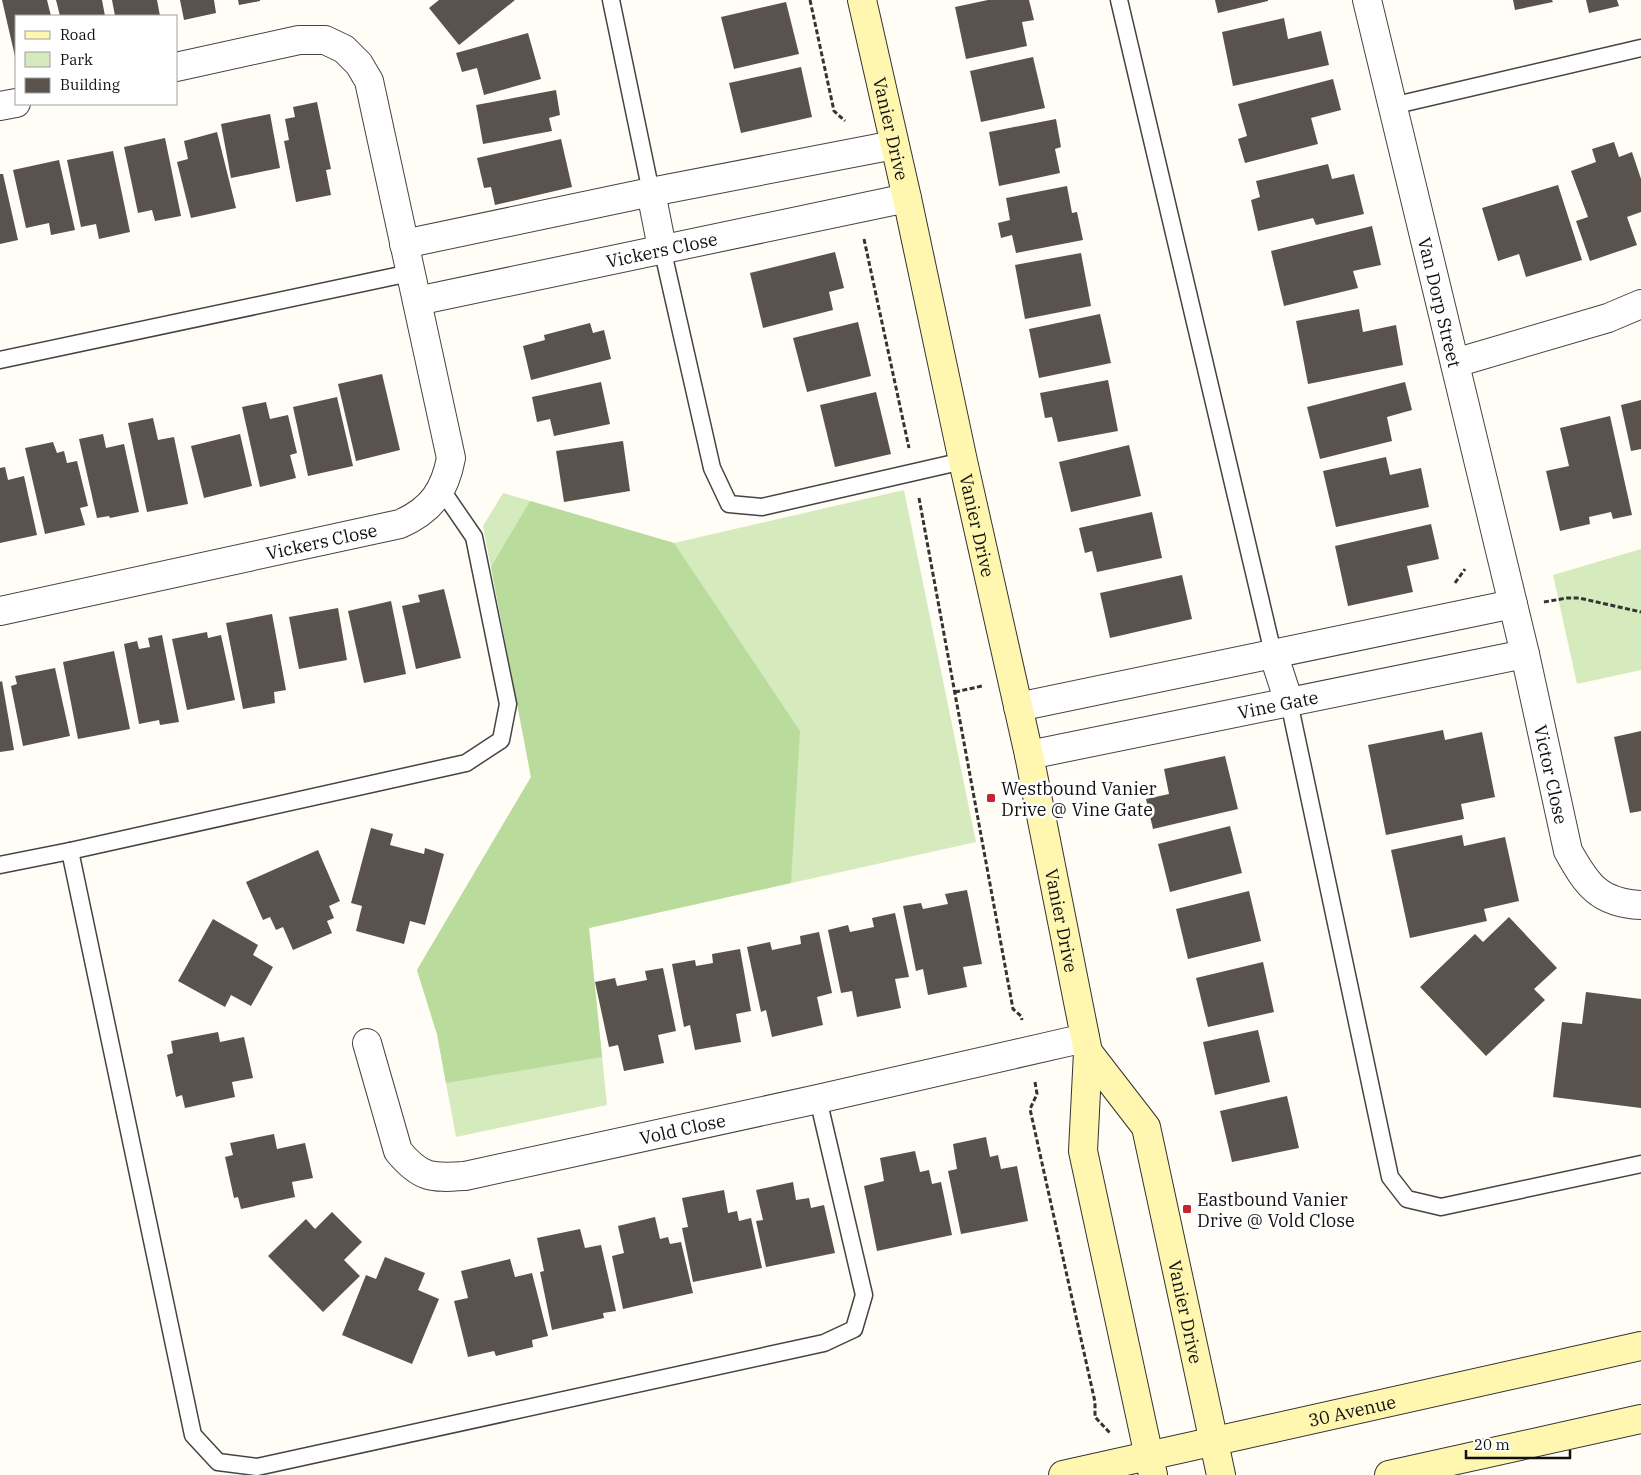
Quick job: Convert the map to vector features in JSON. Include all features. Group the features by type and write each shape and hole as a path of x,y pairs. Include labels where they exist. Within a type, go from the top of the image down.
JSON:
{"street":[{"name":"Vanier Drive","path":"862,0 1029,755 1087,1045 1083,1151 1151,1465"},
{"name":"Van Dorp Street","path":"1367,0 1513,604"},
{"name":"Vickers Close","path":"0,611 400,524 413,518 429,506 441,489 447,476 451,458 369,82 359,64 344,50 325,40 299,40 178,67"},
{"path":"0,106 15,102"},
{"path":"404,244 651,192 894,145"},
{"path":"651,192 662,248"},
{"name":"Vickers Close","path":"417,300 907,198"},
{"path":"1455,363 1608,318 1641,304"},
{"path":"1018,706 1513,604"},
{"name":"Victor Close","path":"1513,604 1568,851 1584,878 1603,896 1628,904 1641,904"},
{"path":"1274,653 1289,702"},
{"name":"Vine Gate","path":"1029,755 1525,654"},
{"name":"Vold Close","path":"367,1043 398,1151 410,1166 436,1178 465,1176 818,1099 1087,1045"},
{"name":"Vanier Drive","path":"1087,1045 1146,1127 1221,1475"},
{"name":"30 Avenue","path":"1063,1475 1151,1465 1214,1442 1641,1346"},
{"path":"1389,1475 1641,1419"}],"lane":[{"path":"611,0 651,192"},
{"path":"1119,0 1274,653"},
{"path":"1392,106 1641,48"},
{"path":"662,248 712,468 729,504 762,507 963,461"},
{"path":"0,360 410,273"},
{"path":"0,865 466,763 501,740 508,704 474,537 441,489"},
{"path":"1289,702 1390,1177 1407,1200 1441,1207 1641,1164"},
{"path":"70,851 193,1435 218,1462 257,1467 824,1344 854,1329 864,1295 818,1099"}],"path":[{"path":"810,0 834,111 845,122"},
{"path":"867,233 864,240 914,472 1013,1009 1021,1016"},
{"path":"1543,602 1579,598 1641,612"},
{"path":"1037,1094 1030,1109 1095,1402 1095,1417"}],"green space":[{"path":"904,490 976,842 589,928 607,1105 456,1137 437,1034 417,970 531,777 483,526 503,493 674,543"},
{"path":"530,501 674,543 800,731 791,883 589,928 602,1057 446,1083 437,1034 417,970 531,777 491,567"},
{"path":"1641,549 1641,670 1577,684 1553,575"}],"building":[{"path":"2,0 47,0 51,15 15,15 15,57"},
{"path":"56,0 102,0 105,15 60,15"},
{"path":"112,0 157,0 160,15 115,15"},
{"path":"180,0 214,0 216,13 184,20"},
{"path":"238,0 260,0 260,1 239,5"},
{"path":"439,0 515,0 459,45 429,8"},
{"path":"988,0 1029,0 1034,20 1022,22 1027,46 966,59 955,7"},
{"path":"1215,0 1268,0 1268,1 1218,13"},
{"path":"1513,0 1552,0 1553,2 1515,10"},
{"path":"1586,0 1617,0 1619,6 1589,13"},
{"path":"786,2 799,54 734,69 721,17"},
{"path":"1284,18 1288,39 1321,31 1329,65 1233,86 1222,32"},
{"path":"528,33 541,79 484,95 477,68 462,72 456,53"},
{"path":"1033,57 1045,108 981,122 970,71"},
{"path":"801,67 812,117 741,133 729,83"},
{"path":"1333,79 1341,110 1311,118 1318,144 1245,163 1238,139 1247,136 1238,104"},
{"path":"556,90 560,115 549,118 552,131 483,144 476,105"},
{"path":"317,102 331,169 326,170 331,195 296,202 284,141 289,140 285,119 295,117 293,107"},
{"path":"270,114 280,168 231,178 221,124"},
{"path":"1056,119 1061,147 1055,149 1060,173 999,186 989,132"},
{"path":"217,132 236,208 191,218 177,162 188,159 184,141"},
{"path":"165,138 181,216 155,221 152,210 138,213 124,147"},
{"path":"561,139 572,187 495,205 491,187 484,188 477,158"},
{"path":"1614,142 1619,157 1632,152 1641,179 1641,212 1627,217 1637,245 1590,261 1576,221 1588,217 1571,171 1596,162 1592,149"},
{"path":"113,151 130,232 99,239 96,224 81,227 67,160"},
{"path":"59,160 75,230 51,235 49,223 26,228 13,170"},
{"path":"1328,164 1332,179 1354,174 1364,214 1316,225 1313,218 1258,231 1251,200 1260,197 1256,181"},
{"path":"0,174 3,174 18,240 0,244"},
{"path":"1558,185 1582,260 1526,277 1519,254 1498,261 1482,208"},
{"path":"1067,186 1072,213 1077,212 1083,240 1016,253 1012,235 1001,238 998,223 1010,220 1006,198"},
{"path":"1372,226 1381,265 1353,271 1358,288 1284,306 1271,251"},
{"path":"835,252 844,288 829,292 833,310 763,328 750,273"},
{"path":"1081,253 1091,306 1025,319 1015,265"},
{"path":"1359,309 1363,332 1396,325 1403,365 1308,384 1296,321"},
{"path":"1100,314 1111,363 1039,378 1029,329"},
{"path":"858,322 871,376 807,392 793,338"},
{"path":"590,323 593,333 604,330 611,359 531,380 523,346 545,340 544,335"},
{"path":"382,374 400,450 356,461 338,384"},
{"path":"1108,380 1118,431 1058,442 1052,417 1045,418 1040,393"},
{"path":"601,382 610,424 554,436 550,419 537,422 532,397"},
{"path":"1405,382 1412,410 1387,417 1392,441 1320,459 1307,407"},
{"path":"876,392 891,454 835,467 820,405"},
{"path":"337,397 353,466 308,476 293,407"},
{"path":"1641,400 1641,449 1631,451 1621,405"},
{"path":"266,402 270,419 288,415 297,453 290,455 296,478 260,487 242,407"},
{"path":"1610,416 1632,515 1613,519 1611,512 1589,517 1590,524 1560,531 1546,471 1569,466 1560,428"},
{"path":"153,418 158,440 174,437 188,504 147,512 128,423"},
{"path":"103,434 106,448 124,444 139,512 110,518 109,516 97,518 79,439"},
{"path":"240,434 252,486 204,498 191,446"},
{"path":"623,441 630,491 564,502 556,451"},
{"path":"53,442 57,453 64,451 67,463 77,461 88,506 80,508 85,525 45,534 25,448"},
{"path":"1129,445 1141,496 1071,512 1059,462"},
{"path":"1386,457 1390,475 1421,468 1429,507 1336,527 1323,471"},
{"path":"5,467 8,480 24,476 37,535 0,543 0,468"},
{"path":"1152,512 1162,558 1097,572 1092,551 1085,553 1079,528"},
{"path":"1431,524 1439,559 1407,566 1413,592 1348,606 1335,546"},
{"path":"1182,575 1192,619 1110,638 1100,593"},
{"path":"444,589 461,658 416,669 402,606 420,602 418,595"},
{"path":"391,601 406,674 364,683 348,611"},
{"path":"338,608 347,660 299,669 289,617"},
{"path":"272,614 286,690 274,692 275,703 243,709 226,623"},
{"path":"207,632 208,638 221,635 235,700 187,710 172,639"},
{"path":"162,635 179,722 160,725 159,720 139,724 124,644 137,641 139,649 150,647 148,638"},
{"path":"114,651 130,729 78,739 63,662"},
{"path":"55,668 70,736 23,746 11,686 17,684 15,676"},
{"path":"2,681 14,750 0,752 0,682"},
{"path":"1443,730 1445,740 1482,732 1495,797 1461,804 1464,819 1386,835 1368,745"},
{"path":"1641,731 1641,811 1630,813 1614,737"},
{"path":"1225,756 1238,809 1153,829 1146,799 1169,794 1164,769"},
{"path":"1230,826 1242,873 1170,892 1158,844"},
{"path":"371,828 393,834 390,845 424,854 425,848 444,854 425,925 410,921 404,944 356,931 362,906 351,903"},
{"path":"1462,835 1464,846 1505,837 1519,901 1484,909 1487,921 1410,938 1391,850"},
{"path":"318,850 340,901 329,906 334,918 327,921 332,933 293,950 283,927 276,930 270,917 263,920 246,882"},
{"path":"967,890 982,964 963,967 967,987 928,995 923,969 916,971 903,906 921,903 923,909 948,904 945,894"},
{"path":"1249,891 1261,941 1188,959 1176,909"},
{"path":"895,913 909,977 895,979 901,1008 857,1017 852,991 841,993 828,930 848,925 850,932 874,927 872,918"},
{"path":"1509,917 1557,968 1534,989 1545,1000 1486,1056 1420,987 1475,934 1483,942"},
{"path":"213,919 258,945 253,955 273,967 251,1006 231,995 225,1007 178,981"},
{"path":"819,932 832,993 817,997 823,1025 772,1037 766,1010 761,1012 747,947 770,942 772,950 801,944 800,936"},
{"path":"740,949 751,1011 736,1014 741,1042 695,1050 690,1025 684,1027 672,964 695,960 696,966 713,963 712,954"},
{"path":"1263,962 1274,1012 1208,1027 1196,978"},
{"path":"663,968 676,1031 658,1035 664,1063 624,1071 618,1045 609,1047 595,982 615,978 617,986 647,980 645,971"},
{"path":"1586,992 1641,999 1641,1108 1553,1097 1562,1022 1582,1024"},
{"path":"1258,1030 1270,1082 1215,1095 1203,1042"},
{"path":"218,1032 220,1042 244,1037 253,1078 232,1082 235,1097 185,1108 182,1095 176,1097 167,1055 173,1053 171,1041"},
{"path":"1287,1096 1299,1148 1232,1162 1220,1111"},
{"path":"274,1134 277,1149 305,1143 313,1178 292,1182 295,1197 241,1209 238,1197 234,1198 225,1157 233,1155 230,1143"},
{"path":"986,1137 990,1157 998,1155 1001,1169 1017,1166 1028,1221 961,1234 948,1171 957,1169 953,1144"},
{"path":"915,1151 920,1172 929,1170 932,1184 941,1182 952,1235 877,1251 864,1186 884,1181 880,1158"},
{"path":"793,1182 796,1200 809,1198 811,1208 824,1205 835,1253 766,1267 756,1221 763,1220 756,1190"},
{"path":"724,1190 728,1213 737,1211 739,1221 751,1218 762,1268 693,1282 682,1228 688,1227 682,1198"},
{"path":"332,1212 362,1242 344,1260 360,1276 323,1312 268,1256 306,1219 315,1229"},
{"path":"655,1217 660,1239 668,1237 670,1244 681,1242 693,1293 623,1309 612,1256 624,1253 618,1226"},
{"path":"580,1229 585,1248 601,1245 616,1311 603,1313 604,1318 552,1330 540,1272 544,1271 537,1238"},
{"path":"385,1257 425,1273 418,1290 439,1299 412,1364 342,1335 366,1275 376,1279"},
{"path":"510,1259 515,1277 532,1273 548,1336 532,1340 533,1347 496,1356 494,1351 468,1357 454,1301 468,1298 461,1271"}],"place":[{"name":"Westbound Vanier Drive @ Vine Gate","path":"991,798"},
{"name":"Eastbound Vanier Drive @ Vold Close","path":"1187,1209"}]}
